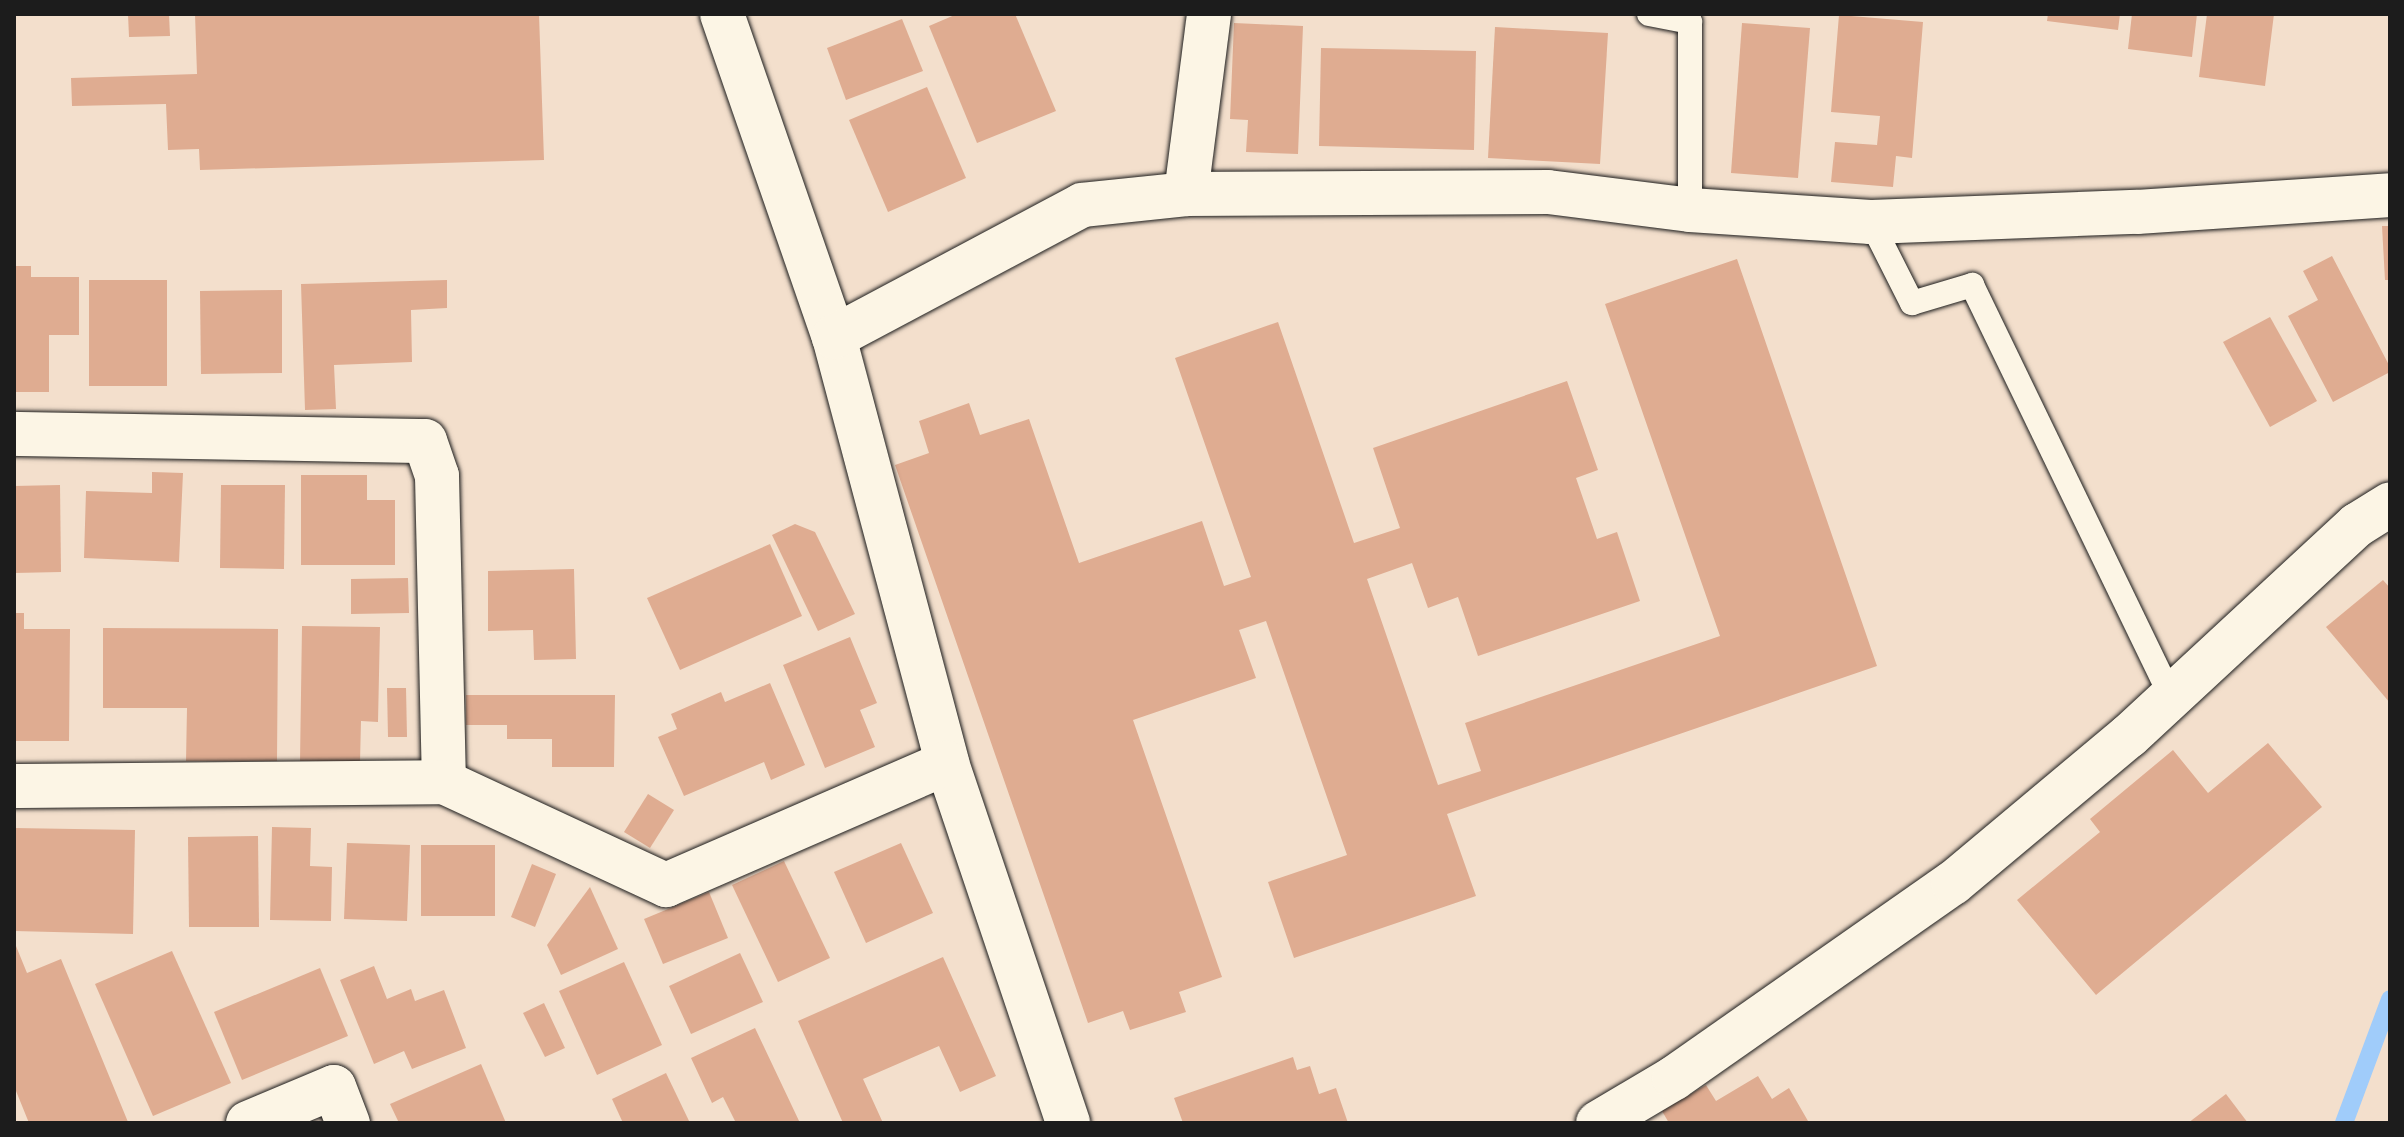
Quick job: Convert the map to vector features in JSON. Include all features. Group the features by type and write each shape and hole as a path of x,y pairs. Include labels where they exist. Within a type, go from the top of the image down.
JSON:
{"street":[{"path":"722,14 834,337 947,763 1055,1119"},
{"path":"1186,194 1209,14"},
{"path":"834,337 1082,205 1186,194 1548,192 1690,210 1871,222 2137,212 2390,195"},
{"path":"14,434 425,441 437,476 444,782"},
{"path":"1598,1123 1674,1078 1953,883 2171,697 2357,525 2390,504"},
{"path":"14,786 444,782 666,885 947,763"},
{"path":"248,1123 334,1087 348,1123"}],"lane":[{"path":"1649,14 1690,22 1690,210"},
{"path":"1871,222 1912,303 1972,285 2171,697"}],"building":[{"path":"128,14 169,14 170,36 129,37"},
{"path":"195,14 539,14 544,160 200,170 199,149 168,150 166,104 72,106 71,78 197,74"},
{"path":"957,14 1015,14 1056,111 977,143 929,26"},
{"path":"2048,14 2120,14 2118,30 2047,21"},
{"path":"2132,14 2197,14 2192,57 2128,49"},
{"path":"2207,14 2274,14 2265,86 2199,77"},
{"path":"1839,15 1923,22 1912,158 1896,156 1893,187 1831,182 1835,142 1877,145 1880,116 1831,112"},
{"path":"902,19 923,71 846,100 827,48"},
{"path":"1234,23 1303,26 1298,154 1246,152 1248,120 1230,119"},
{"path":"1742,23 1810,28 1798,178 1731,173"},
{"path":"1495,27 1608,33 1600,164 1488,158"},
{"path":"1321,48 1476,51 1474,150 1319,146"},
{"path":"927,87 966,178 888,212 849,120"},
{"path":"2382,226 2390,226 2390,280 2385,280"},
{"path":"2332,256 2390,367 2390,372 2333,402 2288,316 2318,300 2303,271"},
{"path":"1737,259 1877,666 1447,814 1476,896 1294,958 1268,882 1347,855 1266,621 1239,630 1256,678 1133,720 1222,977 1179,992 1186,1012 1130,1030 1123,1011 1088,1023 895,465 929,453 919,421 969,403 980,435 1029,419 1079,563 1202,521 1224,586 1251,577 1175,358 1278,322 1354,543 1400,528 1373,448 1567,381 1598,470 1576,478 1597,539 1617,532 1640,601 1478,656 1458,597 1428,608 1412,563 1367,579 1438,785 1481,771 1465,723 1720,636 1605,304"},
{"path":"14,266 31,266 31,277 79,277 79,335 49,335 49,392 14,392"},
{"path":"89,280 167,280 167,386 89,386"},
{"path":"447,280 447,308 411,310 412,362 334,365 336,409 305,410 301,284"},
{"path":"282,290 282,373 201,374 200,291"},
{"path":"2270,317 2317,401 2270,427 2223,342"},
{"path":"152,472 183,473 179,562 84,558 86,491 152,493"},
{"path":"301,475 367,475 367,500 395,500 395,565 301,565"},
{"path":"60,485 61,572 14,573 14,486"},
{"path":"221,485 285,485 284,569 220,568"},
{"path":"795,524 815,532 855,614 818,631 772,535"},
{"path":"770,544 802,616 680,670 647,598"},
{"path":"574,569 576,659 534,660 533,630 488,631 488,571"},
{"path":"408,578 409,613 351,614 351,579"},
{"path":"2383,580 2390,588 2390,703 2326,627"},
{"path":"14,613 24,613 24,629 70,629 69,741 14,741"},
{"path":"302,626 380,627 378,722 361,721 360,762 300,761"},
{"path":"103,628 278,629 277,761 186,761 187,708 103,708"},
{"path":"850,637 877,703 860,710 875,747 825,768 783,665"},
{"path":"770,683 805,765 771,780 764,762 684,796 658,737 677,729 671,714 721,692 725,702"},
{"path":"387,688 406,688 407,737 388,737"},
{"path":"466,695 615,695 614,767 552,767 552,739 507,739 507,725 466,725"},
{"path":"2268,743 2322,807 2096,995 2017,900 2100,832 2090,819 2173,750 2208,793"},
{"path":"648,794 674,810 650,848 624,832"},
{"path":"272,827 311,828 310,866 332,867 331,921 270,920"},
{"path":"14,828 135,830 133,934 14,931"},
{"path":"258,836 259,927 189,927 188,837"},
{"path":"347,843 410,845 407,921 344,919"},
{"path":"901,843 933,913 866,943 834,872"},
{"path":"421,845 495,845 495,916 421,916"},
{"path":"784,861 830,958 778,982 732,885"},
{"path":"532,864 556,874 535,927 511,917"},
{"path":"590,887 618,949 561,975 547,945"},
{"path":"709,892 728,938 663,964 644,919"},
{"path":"16,946 27,973 61,959 128,1122 29,1123 14,1086"},
{"path":"172,951 231,1083 153,1116 95,984"},
{"path":"740,953 763,1002 691,1034 669,986"},
{"path":"943,957 996,1076 960,1092 939,1046 863,1079 883,1123 843,1123 798,1021"},
{"path":"624,962 662,1045 597,1075 559,991"},
{"path":"374,966 387,999 411,989 415,1001 444,990 466,1048 412,1069 404,1051 374,1064 340,980"},
{"path":"320,968 348,1036 242,1080 214,1012"},
{"path":"544,1003 565,1048 545,1057 523,1013"},
{"path":"755,1028 800,1123 736,1123 723,1097 712,1103 691,1058"},
{"path":"1293,1057 1297,1070 1310,1066 1319,1094 1336,1088 1348,1123 1183,1123 1174,1098"},
{"path":"481,1064 506,1123 399,1123 390,1104"},
{"path":"666,1073 690,1123 623,1123 612,1099"},
{"path":"1758,1076 1772,1099 1789,1088 1808,1121 1669,1123 1662,1111 1706,1085 1716,1101"},
{"path":"2226,1094 2248,1123 2188,1123"}],"waterway":[{"path":"2344,1123 2390,999"}]}
